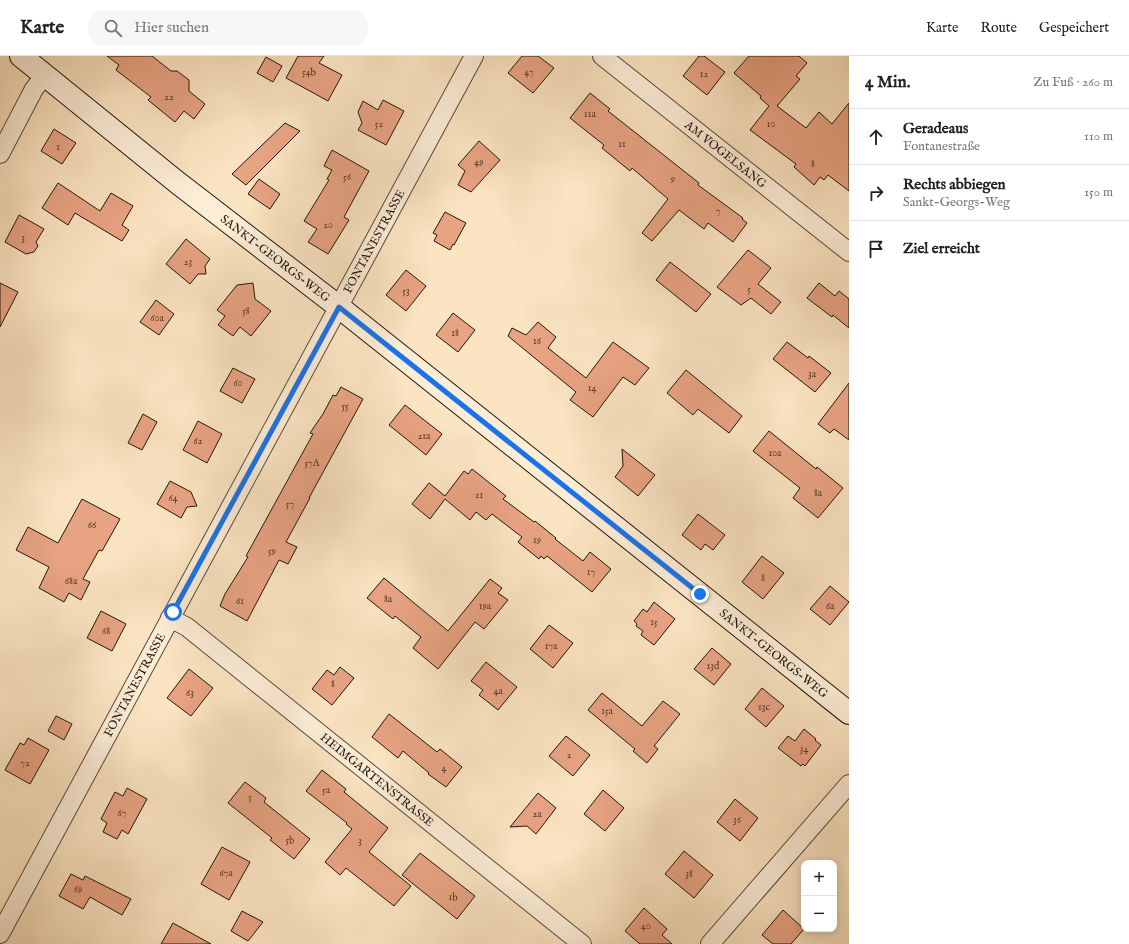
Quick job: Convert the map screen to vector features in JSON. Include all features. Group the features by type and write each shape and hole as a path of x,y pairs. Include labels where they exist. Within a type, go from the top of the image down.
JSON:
{"street":[{"name":"SANKT-GEORGS-WEG","path":"21,56 849,713"},
{"name":"FONTANESTRASSE","path":"0,934 474,56"},
{"name":"AM VOGELSANG","path":"602,56 849,252"},
{"path":"0,154 34,89 45,75"},
{"name":"HEIMGARTENSTRASSE","path":"170,618 187,627 582,944"},
{"path":"710,944 849,784"}],"building":[{"path":"107,56 152,56 171,71 177,71 189,80 189,91 205,104 194,119 184,111 175,122 148,100 151,97 116,70 119,65"},
{"path":"298,56 324,56 319,63 342,75 328,101 286,78"},
{"path":"522,56 538,56 554,68 533,93 508,73"},
{"path":"699,56 704,56 725,72 707,95 683,76"},
{"path":"749,56 799,56 807,63 796,76 800,79 777,106 806,128 819,112 832,124 849,103 849,191 828,175 824,180 820,177 814,185 794,167 796,164 750,130 769,106 760,98 761,96 734,73"},
{"path":"266,57 282,66 273,82 257,73"},
{"path":"590,93 610,109 608,111 699,183 698,185 743,218 742,219 747,223 733,242 708,223 704,229 679,210 652,241 642,233 668,199 632,168 630,171 602,148 604,145 570,118"},
{"path":"383,100 404,111 386,145 358,130 362,123 358,112 363,101 378,110"},
{"path":"285,123 300,131 246,185 232,174"},
{"path":"54,129 76,143 62,164 41,151"},
{"path":"479,141 500,160 471,192 458,185 465,171 458,165"},
{"path":"332,150 369,171 344,217 349,220 328,254 308,242 317,229 304,221 329,180 327,179 332,170 324,166"},
{"path":"259,179 280,194 270,209 248,194"},
{"path":"58,183 100,211 111,193 133,206 122,225 129,230 122,241 75,213 68,225 42,208"},
{"path":"445,212 466,223 450,250 434,241 437,235 433,233"},
{"path":"19,215 44,229 36,242 38,246 34,252 26,254 5,242"},
{"path":"186,239 210,259 205,266 206,274 198,274 190,284 166,264"},
{"path":"748,250 771,268 758,284 781,302 771,314 751,298 741,305 717,287"},
{"path":"670,262 711,294 696,312 656,280"},
{"path":"406,270 426,286 406,311 386,295"},
{"path":"0,283 18,292 0,327"},
{"path":"253,283 255,299 271,311 251,336 240,327 233,336 218,325 225,316 217,310 237,285"},
{"path":"819,283 835,296 839,291 849,299 849,328 833,315 832,317 807,298"},
{"path":"156,300 174,314 159,335 140,322"},
{"path":"453,313 475,330 458,352 436,335"},
{"path":"538,322 556,337 548,348 586,378 613,342 649,368 635,385 623,377 593,417 570,400 576,392 508,336 512,328 526,335"},
{"path":"787,342 808,358 809,356 831,373 815,392 773,359"},
{"path":"233,368 255,379 242,403 220,391"},
{"path":"686,370 742,416 729,433 698,409 693,415 667,393"},
{"path":"849,383 849,440 834,429 830,433 818,424"},
{"path":"341,387 363,399 286,542 297,547 288,564 279,560 247,621 220,606 225,594 248,557 246,556 313,434 310,433 323,414 333,395 336,396"},
{"path":"405,405 442,434 426,455 389,425"},
{"path":"143,414 157,422 142,450 128,443"},
{"path":"198,421 222,434 207,463 183,450"},
{"path":"769,431 816,469 817,467 843,488 818,518 793,498 800,488 753,451"},
{"path":"622,449 655,475 638,496 615,477 623,466"},
{"path":"472,469 506,496 503,499 534,522 535,521 583,561 590,552 611,569 592,592 547,556 544,559 541,556 539,559 518,542 522,537 492,514 486,520 476,512 470,520 445,499 430,519 412,504 429,483 445,496 464,471 468,474"},
{"path":"170,481 191,492 197,506 187,507 181,518 157,504"},
{"path":"82,499 120,519 102,551 99,550 83,579 90,582 81,600 69,593 64,602 39,588 49,567 16,550 28,527 58,543"},
{"path":"698,514 725,535 713,550 705,544 701,550 682,535"},
{"path":"762,556 784,573 763,599 742,582"},
{"path":"384,578 448,631 490,579 502,588 498,593 508,600 484,629 475,622 438,669 413,648 421,637 395,616 393,619 367,598"},
{"path":"830,586 849,602 830,625 810,609"},
{"path":"654,602 675,619 654,645 641,635 643,631 636,626 637,624 634,621 643,609 647,612"},
{"path":"101,611 126,624 112,651 87,638"},
{"path":"549,625 573,643 553,668 530,649"},
{"path":"712,648 731,664 714,685 694,669"},
{"path":"486,662 517,687 498,710 479,695 483,690 471,681"},
{"path":"340,667 354,678 332,705 312,689 327,670 334,675"},
{"path":"189,669 213,688 191,716 167,698"},
{"path":"762,688 784,706 766,727 745,709"},
{"path":"602,693 642,726 663,701 680,714 654,746 658,749 647,763 633,751 635,749 588,710"},
{"path":"389,714 437,752 440,749 462,767 446,787 428,774 429,773 403,751 398,758 372,737"},
{"path":"56,716 72,724 64,740 48,731"},
{"path":"804,729 821,745 805,766 803,764 801,766 778,748 788,736 795,741"},
{"path":"566,736 590,755 573,776 549,756"},
{"path":"28,738 49,750 30,784 5,770 20,743 24,745"},
{"path":"322,770 346,789 344,792 388,828 369,852 411,886 394,906 346,868 340,875 325,862 352,829 346,824 347,823 306,791"},
{"path":"245,782 266,798 264,802 310,839 294,859 270,840 272,838 228,803"},
{"path":"127,788 147,799 128,834 122,830 117,839 103,832 107,823 101,819 115,792 123,796"},
{"path":"603,790 624,808 605,831 584,814"},
{"path":"538,793 556,808 536,834 527,826 510,827"},
{"path":"735,799 758,818 740,841 717,822"},
{"path":"222,847 250,862 229,900 201,884"},
{"path":"684,851 713,875 694,898 665,874"},
{"path":"420,853 475,896 457,919 402,875"},
{"path":"71,874 83,880 85,876 131,899 122,915 90,897 83,909 59,896"},
{"path":"644,908 667,929 662,935 672,944 640,944 625,931"},
{"path":"783,910 801,926 801,932 791,944 773,944 762,935"},
{"path":"242,911 263,922 248,941 231,931"},
{"path":"173,923 211,944 161,944"}],"route":[{"path":"173,612 339,307 700,594"}]}
